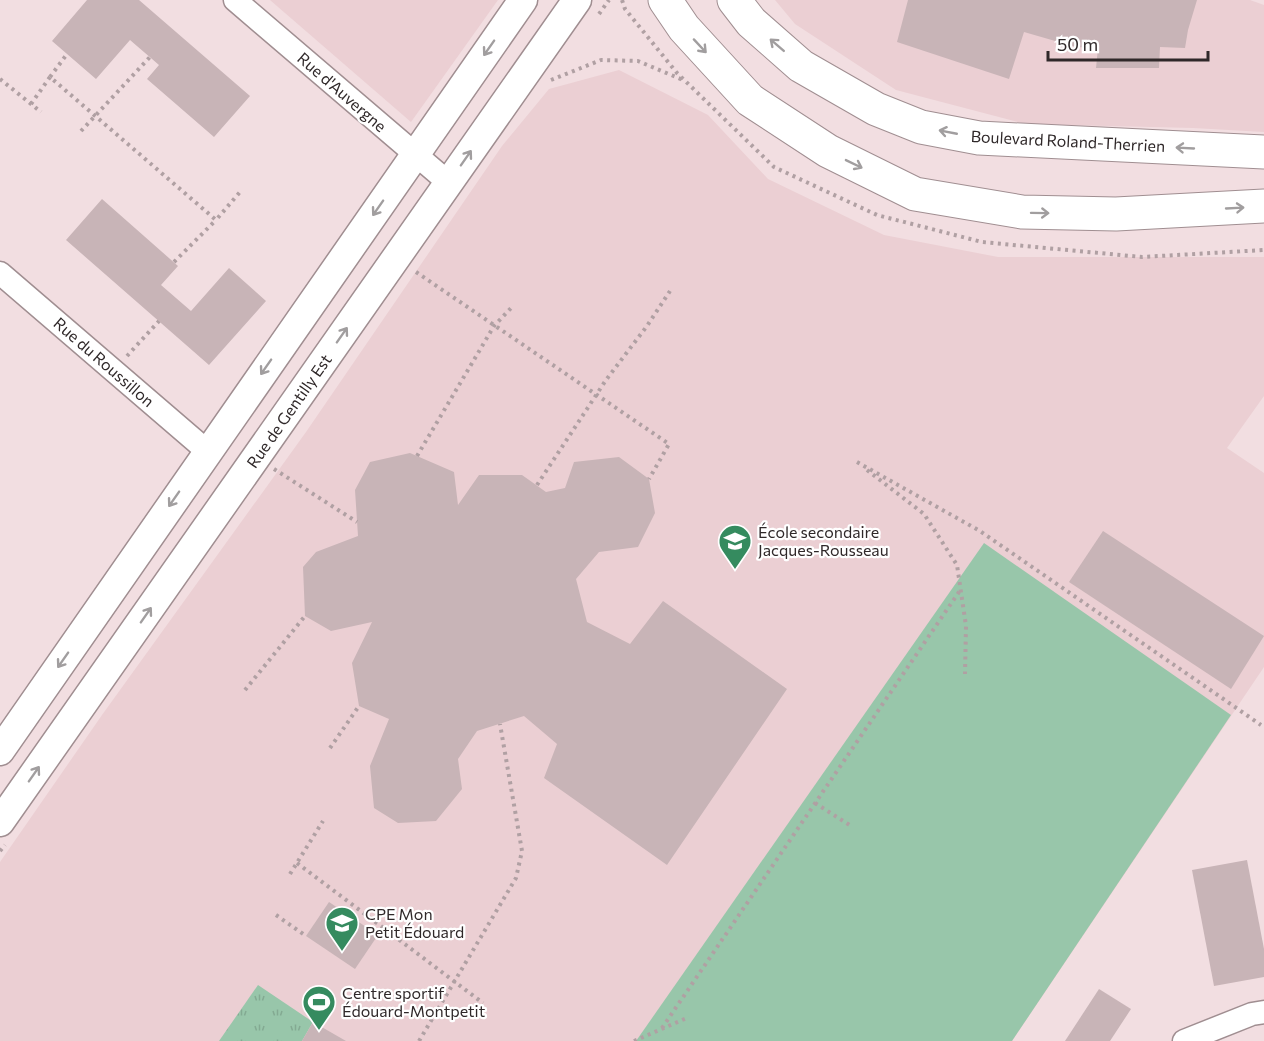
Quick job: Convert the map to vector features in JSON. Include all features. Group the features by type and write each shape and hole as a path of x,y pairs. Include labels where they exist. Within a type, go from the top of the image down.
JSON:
{"main road":[{"path":"665,0 684,28 750,100 828,151 915,194 1022,212 1116,214 1264,206"},
{"name":"Boulevard Roland-Therrien","path":"734,0 751,22 801,66 876,109 921,127 979,138 1264,152"}],"street":[{"name":"Rue d'Auvergne","path":"235,0 448,183"},
{"path":"0,751 523,0"},
{"name":"Rue de Gentilly Est","path":"0,822 577,0"},
{"name":"Rue du Roussillon","path":"0,273 207,451"},
{"path":"1189,1040 1252,1014 1264,1012"}],"path":[{"path":"31,104 67,54"},
{"path":"81,131 150,57"},
{"path":"548,81 601,60 638,61 686,81"},
{"path":"50,77 216,220"},
{"path":"0,79 41,112"},
{"path":"174,262 240,192"},
{"path":"397,257 494,326 669,444 649,479"},
{"path":"537,485 596,395 670,291"},
{"path":"417,456 494,326 512,307"},
{"path":"114,370 159,321"},
{"path":"255,459 357,522"},
{"path":"965,674 966,626 957,565 924,514 857,462 980,531 1261,725"},
{"path":"662,1028 960,589"},
{"path":"245,690 305,616"},
{"path":"330,748 359,706"},
{"path":"420,1041 516,878 522,851 500,724"},
{"path":"815,803 851,826"},
{"path":"290,874 323,821"},
{"path":"297,863 483,1003"},
{"path":"276,915 306,936"},
{"path":"634,1041 689,1017"}],"shaded area":[{"path":"270,0 498,0 411,122"},
{"path":"775,0 1250,0 1264,5 1264,132 1026,124 896,90 795,24"},
{"name":"École secondaire Jacques-Rousseau","path":"619,70 708,115 768,179 884,235 998,257 1264,257 1264,396 1227,448 1264,473 1264,667 1012,1041 0,1041 0,862 102,715 306,432 502,146 549,89"}],"green space":[{"path":"984,543 1231,715 1012,1041 636,1041"},
{"path":"258,985 313,1022 302,1041 219,1041"}],"building":[{"path":"87,0 139,0 250,96 214,137 147,79 159,65 130,40 96,79 52,41"},
{"path":"908,0 1197,0 1185,48 1160,47 1159,68 1096,68 1098,48 1076,47 1024,32 1009,79 897,42"},
{"path":"102,199 178,266 161,285 191,311 229,268 266,301 209,365 66,240"},
{"path":"410,453 454,472 458,505 479,475 522,475 546,492 565,488 574,462 619,457 649,479 655,513 638,547 599,552 576,579 587,622 630,644 663,601 787,689 667,865 544,778 557,744 524,716 477,731 458,759 462,789 436,821 398,823 374,808 370,766 389,719 359,706 352,663 372,622 331,631 305,616 303,567 316,552 358,536 355,490 370,462"},
{"path":"1103,531 1264,636 1231,689 1069,582"},
{"path":"1247,860 1264,949 1264,977 1214,986 1192,870"},
{"name":"CPE Mon Petit Édouard","path":"329,902 378,935 355,969 306,936"},
{"path":"1099,989 1131,1009 1110,1041 1065,1041"},
{"name":"Centre sportif Édouard-Montpetit","path":"313,1022 346,1041 302,1041"}],"place":[{"name":"École secondaire Jacques-Rousseau","path":"735,570"},
{"name":"CPE Mon Petit Édouard","path":"342,952"},
{"name":"Centre sportif Édouard-Montpetit","path":"319,1031"}]}
